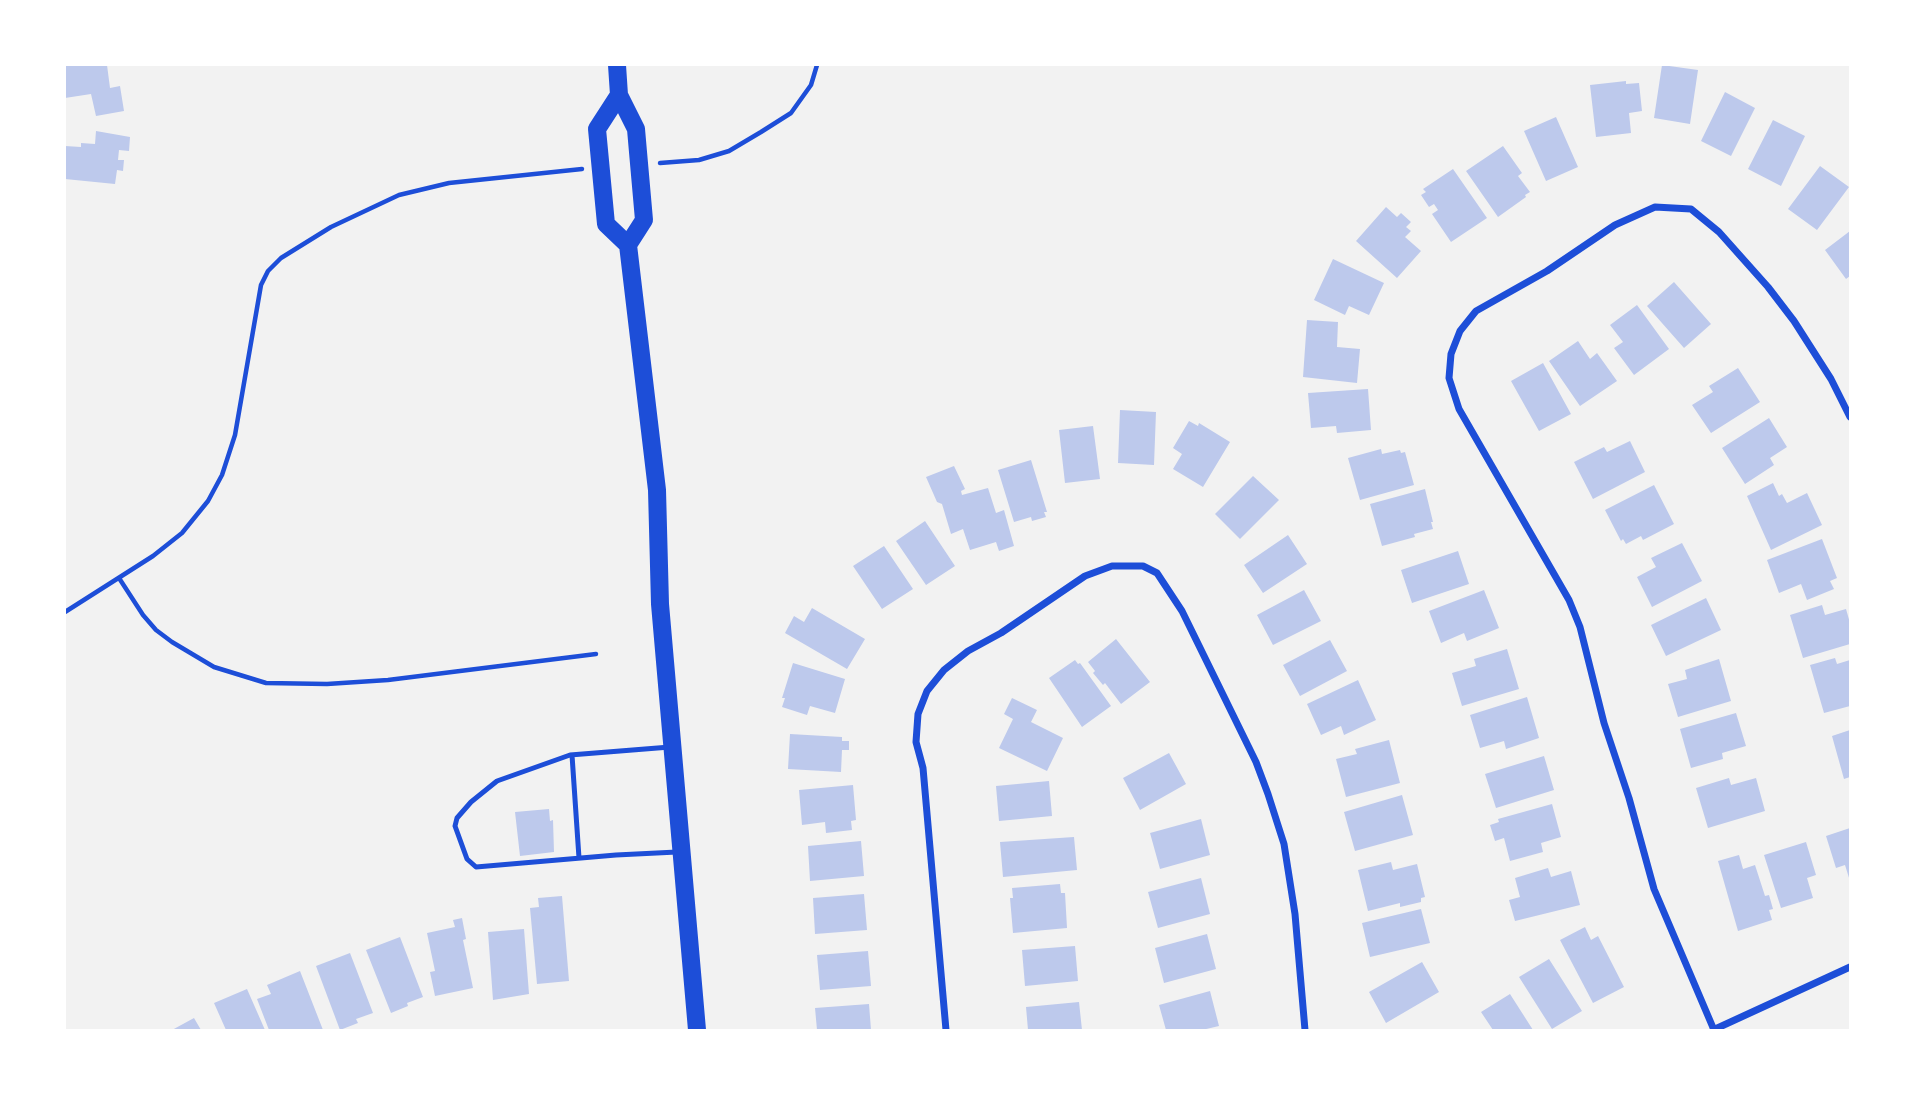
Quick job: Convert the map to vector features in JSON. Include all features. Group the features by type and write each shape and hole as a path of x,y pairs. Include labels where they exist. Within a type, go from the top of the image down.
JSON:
{"main road":[{"path":"617,65 618,95 636,129 644,220 628,245 657,490 660,604 697,1030"},
{"path":"618,95 597,129 606,224 628,245"}],"street":[{"path":"1850,417 1818,359 1769,287 1719,232 1691,209 1655,207 1615,225 1547,271 1476,311 1460,331 1451,354 1449,378 1459,409 1569,600 1580,627 1604,723 1629,798 1654,889 1714,1030 1850,967"},
{"path":"946,1030 923,768 916,742 918,714 927,691 944,670 968,651 1001,633 1085,576 1112,566 1143,566 1157,573 1182,611 1256,762 1284,844 1295,914 1305,1030"}],"lane":[{"path":"672,747 572,755 497,781 488,786 457,818 455,826 467,859 476,867 681,852"},
{"path":"572,755 579,858"}],"path":[{"path":"655,163 699,160 729,151 761,132 791,113 811,85 817,65"},
{"path":"65,612 182,533 208,501 222,475 235,435 261,285 268,271 281,258 331,227 399,195 449,183 566,170"},
{"path":"119,578 143,615 156,630 172,642 214,667 266,683 327,684 388,680 596,654"}],"building":[{"path":"65,65 107,65 110,88 120,86 124,111 96,116 91,94 65,98"},
{"path":"1662,65 1698,70 1690,124 1654,118"},
{"path":"1626,81 1626,84 1639,83 1642,111 1629,113 1631,133 1596,137 1590,85"},
{"path":"1725,92 1755,108 1731,156 1701,141"},
{"path":"1556,117 1578,167 1546,181 1524,131"},
{"path":"1773,120 1805,136 1781,186 1748,169"},
{"path":"96,131 130,137 129,151 119,150 118,160 124,160 123,171 117,170 115,184 65,179 65,146 95,144"},
{"path":"1503,146 1522,173 1518,176 1530,192 1498,217 1466,171"},
{"path":"1820,166 1849,187 1817,230 1788,209"},
{"path":"1453,169 1487,218 1451,242 1432,214 1438,210 1434,204 1429,207 1421,195 1426,192 1423,189"},
{"path":"1386,207 1397,217 1401,213 1411,222 1406,227 1411,231 1405,237 1421,251 1397,278 1356,241"},
{"path":"1850,231 1850,276 1846,279 1825,250"},
{"path":"1333,259 1384,283 1369,315 1349,306 1345,315 1314,300"},
{"path":"1674,282 1711,324 1684,348 1647,306"},
{"path":"1637,305 1669,349 1634,375 1614,348 1623,342 1610,325"},
{"path":"1307,320 1338,322 1337,347 1360,349 1357,383 1303,377"},
{"path":"1578,341 1590,359 1597,353 1617,381 1580,406 1549,361"},
{"path":"1543,363 1571,414 1539,431 1511,381"},
{"path":"1738,368 1760,402 1711,433 1692,405 1713,392 1709,386"},
{"path":"1368,389 1371,430 1337,433 1336,426 1311,428 1308,393"},
{"path":"1120,410 1156,412 1154,465 1118,463"},
{"path":"1769,418 1787,447 1770,458 1774,465 1745,484 1722,448"},
{"path":"1189,421 1198,426 1199,423 1230,442 1203,487 1173,469 1182,454 1173,448"},
{"path":"1093,426 1100,479 1065,483 1059,430"},
{"path":"1630,441 1645,472 1593,499 1574,462 1604,447 1607,452"},
{"path":"1381,449 1382,454 1400,450 1401,453 1405,452 1414,485 1360,500 1348,458"},
{"path":"1031,460 1047,512 1044,512 1046,517 1032,521 1031,517 1014,522 998,470"},
{"path":"954,466 965,489 961,491 962,495 988,488 996,513 1004,510 1014,546 999,551 996,542 970,550 963,529 951,534 942,504 937,502 926,477"},
{"path":"1253,476 1279,500 1240,539 1215,514"},
{"path":"1773,483 1779,496 1782,494 1787,503 1807,493 1822,525 1771,550 1747,496"},
{"path":"1654,485 1674,524 1643,540 1641,536 1626,544 1623,539 1621,541 1605,510"},
{"path":"1425,489 1433,529 1382,546 1370,504"},
{"path":"925,521 955,566 926,585 896,541"},
{"path":"1288,535 1307,564 1263,593 1244,565"},
{"path":"1822,539 1837,578 1830,581 1834,589 1807,600 1801,584 1779,593 1767,560"},
{"path":"1682,543 1702,581 1652,607 1637,577 1656,567 1651,558"},
{"path":"884,546 913,589 882,609 853,566"},
{"path":"1458,551 1469,584 1412,603 1401,570"},
{"path":"1304,590 1321,621 1273,645 1257,615"},
{"path":"1484,590 1499,628 1467,641 1464,633 1441,643 1429,611"},
{"path":"1706,598 1721,630 1666,656 1651,625"},
{"path":"1822,605 1825,615 1846,609 1850,623 1850,644 1803,658 1790,615"},
{"path":"812,608 865,639 847,669 785,633 794,616 804,622"},
{"path":"1116,639 1150,682 1121,704 1105,683 1103,685 1093,673 1095,671 1088,662"},
{"path":"1330,640 1347,671 1300,696 1283,665"},
{"path":"1507,649 1519,689 1462,706 1452,673 1476,666 1474,659"},
{"path":"1835,658 1837,664 1850,660 1850,706 1824,713 1810,665"},
{"path":"1719,659 1731,701 1678,717 1668,684 1687,679 1685,670"},
{"path":"1075,660 1111,706 1082,727 1049,678"},
{"path":"793,663 845,679 835,713 810,706 807,715 782,707 785,698 782,698"},
{"path":"1358,680 1376,720 1344,735 1341,726 1321,735 1307,704"},
{"path":"1527,697 1539,738 1506,749 1504,741 1480,748 1470,715"},
{"path":"1012,698 1037,710 1031,722 1063,738 1047,771 999,748 1013,719 1004,714"},
{"path":"1736,713 1746,746 1722,753 1723,759 1691,768 1680,729"},
{"path":"1850,730 1850,777 1844,779 1832,736"},
{"path":"790,734 842,737 842,741 849,741 849,750 842,750 841,772 788,769"},
{"path":"1389,740 1400,783 1346,797 1336,759 1357,754 1355,749"},
{"path":"1169,753 1186,784 1140,810 1123,778"},
{"path":"1544,756 1554,790 1496,808 1485,774"},
{"path":"1729,778 1731,785 1756,778 1765,811 1708,828 1696,788"},
{"path":"1049,781 1052,816 999,821 996,786"},
{"path":"853,785 856,820 851,821 852,830 826,833 825,822 802,825 799,790"},
{"path":"1402,795 1413,835 1355,851 1344,812"},
{"path":"1552,804 1561,837 1541,843 1543,852 1510,861 1504,838 1495,841 1490,825 1499,822 1498,819"},
{"path":"549,809 550,821 553,820 554,852 520,856 515,812"},
{"path":"1201,819 1210,855 1160,869 1150,833"},
{"path":"1850,828 1850,881 1845,865 1836,868 1826,836"},
{"path":"1074,837 1077,870 1003,877 1000,842"},
{"path":"861,841 864,876 810,881 808,846"},
{"path":"1806,842 1816,875 1807,878 1813,898 1781,908 1764,855"},
{"path":"1739,855 1743,869 1755,865 1765,896 1769,895 1773,909 1769,910 1772,920 1738,931 1718,861"},
{"path":"1391,862 1393,870 1417,864 1425,897 1421,898 1421,902 1400,907 1400,903 1368,911 1358,870"},
{"path":"1548,868 1551,877 1571,871 1580,905 1515,921 1509,900 1520,897 1515,878"},
{"path":"1201,878 1210,914 1158,928 1148,892"},
{"path":"1060,884 1061,893 1065,893 1067,928 1013,933 1010,898 1013,898 1012,888"},
{"path":"864,894 867,930 815,934 813,898"},
{"path":"562,896 569,981 537,984 530,908 539,907 538,898"},
{"path":"1421,909 1430,943 1370,957 1362,923"},
{"path":"462,918 466,939 463,940 473,988 435,996 430,972 435,971 427,933 455,927 453,920"},
{"path":"1585,927 1591,940 1598,936 1624,987 1593,1003 1560,940"},
{"path":"524,929 529,994 493,1000 488,932"},
{"path":"1207,934 1216,969 1164,983 1155,948"},
{"path":"400,937 423,997 391,1013 366,950"},
{"path":"1075,946 1078,981 1025,986 1022,950"},
{"path":"868,951 871,986 820,990 817,955"},
{"path":"350,953 373,1013 356,1019 358,1023 340,1030 316,966"},
{"path":"1549,959 1582,1011 1552,1029 1519,977"},
{"path":"1422,962 1439,992 1386,1023 1369,992"},
{"path":"300,971 323,1030 269,1030 257,999 271,994 267,985"},
{"path":"247,989 265,1030 226,1030 214,1003"},
{"path":"1210,991 1219,1026 1202,1030 1166,1030 1159,1005"},
{"path":"1510,994 1533,1030 1493,1030 1481,1012"},
{"path":"1079,1002 1082,1030 1028,1030 1026,1007"},
{"path":"869,1004 871,1030 817,1030 815,1008"},
{"path":"194,1018 201,1030 172,1030"}]}
